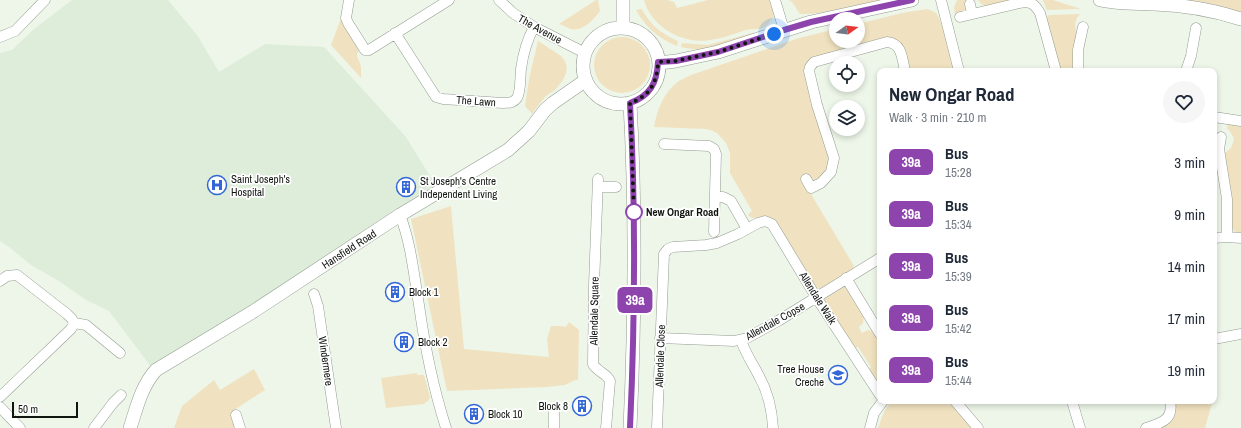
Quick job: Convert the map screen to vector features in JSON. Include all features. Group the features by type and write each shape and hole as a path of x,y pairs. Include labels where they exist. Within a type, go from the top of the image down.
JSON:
{"street":[{"path":"0,37 15,31 45,0"},
{"path":"349,0 346,18 365,50 373,48 449,0"},
{"name":"The Avenue","path":"498,0 513,13 534,27 585,53"},
{"path":"623,0 623,28"},
{"path":"775,0 784,30"},
{"path":"658,62 676,61 718,52 784,30 912,0"},
{"path":"941,0 958,68"},
{"path":"1100,0 1183,6 1222,13 1241,19"},
{"path":"960,17 971,9 1026,1 1031,3 1037,7 1040,13 1055,68"},
{"name":"The Lawn","path":"395,33 436,97 443,99 503,103 511,102 519,95 525,48 534,27"},
{"path":"1078,68 1078,50 1083,27"},
{"path":"623,28 638,32 645,37 654,49 658,62 658,74 653,86 642,97 630,103 621,104 605,100 599,97 591,89 586,80 583,66 585,53 591,42 602,32 611,29 623,28"},
{"path":"1187,68 1191,56 1196,28"},
{"path":"806,179 811,188 821,183 832,172 834,158 808,71 814,62 887,42 893,42 898,46 904,68"},
{"name":"Hansfield Road","path":"130,428 144,387 148,379 156,370 254,310 400,215 508,150 529,132 545,110 586,80"},
{"path":"630,103 635,238 634,329 630,428"},
{"path":"1217,117 1241,121"},
{"path":"1221,137 1219,149 1227,200 1227,237"},
{"path":"664,144 709,146 714,149 716,154 714,232"},
{"name":"Allendale Square","path":"606,428 610,381 606,375 595,368 593,364 594,277 598,183 616,188"},
{"path":"715,197 723,197 731,201 747,229"},
{"path":"400,215 404,225 412,262 429,368 446,428"},
{"name":"Allendale Walk","path":"747,229 764,221 772,224 816,297 877,390"},
{"name":"Allendale Close","path":"657,428 664,254 668,249 673,247 717,243 747,229"},
{"path":"1217,238 1241,238"},
{"name":"Allendale Copse","path":"660,338 741,340 758,333 877,260"},
{"path":"0,281 7,276 17,275 67,314 72,319 74,324"},
{"path":"846,278 877,329"},
{"name":"Windermere","path":"314,294 318,306 336,428"},
{"path":"74,324 86,325 120,353"},
{"path":"0,397 74,324"},
{"path":"1217,338 1241,334"},
{"path":"741,340 760,378 767,396 772,416 773,428"},
{"path":"94,428 116,406 121,395"},
{"path":"870,428 874,414 881,404"},
{"path":"958,404 978,428"},
{"path":"1073,404 1080,428"},
{"path":"1146,428 1158,424 1167,418 1170,415 1170,404"},
{"path":"0,407 20,428"},
{"path":"554,410 554,428"},
{"path":"236,415 240,428"}],"shaded area":[{"name":"Saint Joseph's Hospital","path":"72,0 168,0 197,35 219,72 265,44 324,47 406,137 433,181 435,189 152,368 109,311 86,300 59,281 31,265 0,241 0,53 12,50 34,29"},
{"path":"598,0 600,11 584,27 580,29 571,29 559,24"},
{"path":"644,0 667,0 674,2 677,8 708,0 770,0 775,17 772,18 767,26 761,28 746,30 713,40 689,40 679,37 661,26 653,18"},
{"path":"789,0 884,0 831,11 800,14"},
{"path":"957,0 977,0 972,1 966,11 955,15 954,7"},
{"path":"978,0 1012,0 987,7 981,4"},
{"path":"1043,0 1053,0 1081,9 1047,10"},
{"path":"1177,0 1241,0 1241,13"},
{"path":"642,9 649,20 657,28 666,35 678,41 677,46 664,40 648,27 636,10"},
{"path":"927,9 933,11 936,13 941,23 954,68 910,68 902,44 894,39 882,38 865,42 865,22 902,13"},
{"path":"344,10 361,48 357,53 357,57 361,67 361,78 331,45"},
{"path":"1080,14 1075,24 1077,36 1074,68 1060,68 1046,19 1049,15"},
{"path":"829,31 829,48 845,48 810,61 829,158 829,169 817,180 802,179 854,266 845,285 864,315 863,323 859,327 862,333 868,330 873,331 877,336 877,382 868,369 871,367 858,347 855,348 802,265 767,217 752,218 749,216 748,214 752,211 730,173 730,153 726,143 718,134 706,129 654,127 659,108 665,95 679,81 691,75 799,38"},
{"path":"752,33 755,34 714,47 695,49 681,47 682,43 708,45"},
{"path":"616,37 628,37 642,45 650,59 648,76 642,85 628,93 616,93 606,88 599,81 594,71 594,59 599,49 606,42"},
{"path":"538,41 561,56 567,69 559,85 555,90 546,96 532,114 525,106 529,79"},
{"path":"1228,124 1241,126 1241,233 1235,232 1231,227 1224,153 1231,147 1234,138 1227,129"},
{"path":"451,206 464,349 549,357 547,339 551,326 566,327 569,322 579,330 578,380 565,385 547,387 447,391 411,219"},
{"path":"254,369 265,390 231,412 237,428 174,428 182,406 214,380 220,390"},
{"path":"417,373 417,375 424,375 430,397 429,400 424,404 386,408 381,378"},
{"path":"889,404 952,404 972,428 878,428 884,412"},
{"path":"1172,404 1212,404 1205,428 1158,428"}],"bus line":[{"name":"39a","path":"630,428 634,350 635,238 630,103 642,97 653,86 658,74 658,62 676,61 718,52 811,22 912,0"}],"place":[{"name":"Saint Joseph's Hospital","path":"217,185"},
{"name":"St Joseph's Centre Independent Living","path":"406,187"},
{"name":"New Ongar Road","path":"634,212"},
{"name":"Block 1","path":"395,292"},
{"name":"Block 2","path":"404,342"},
{"name":"Tree House Creche","path":"838,375"},
{"name":"Block 8","path":"582,406"},
{"name":"Block 10","path":"474,414"}],"route":[{"path":"634,212 630,103 642,97 653,86 658,74 658,62 676,61 718,52 774,34"}]}
